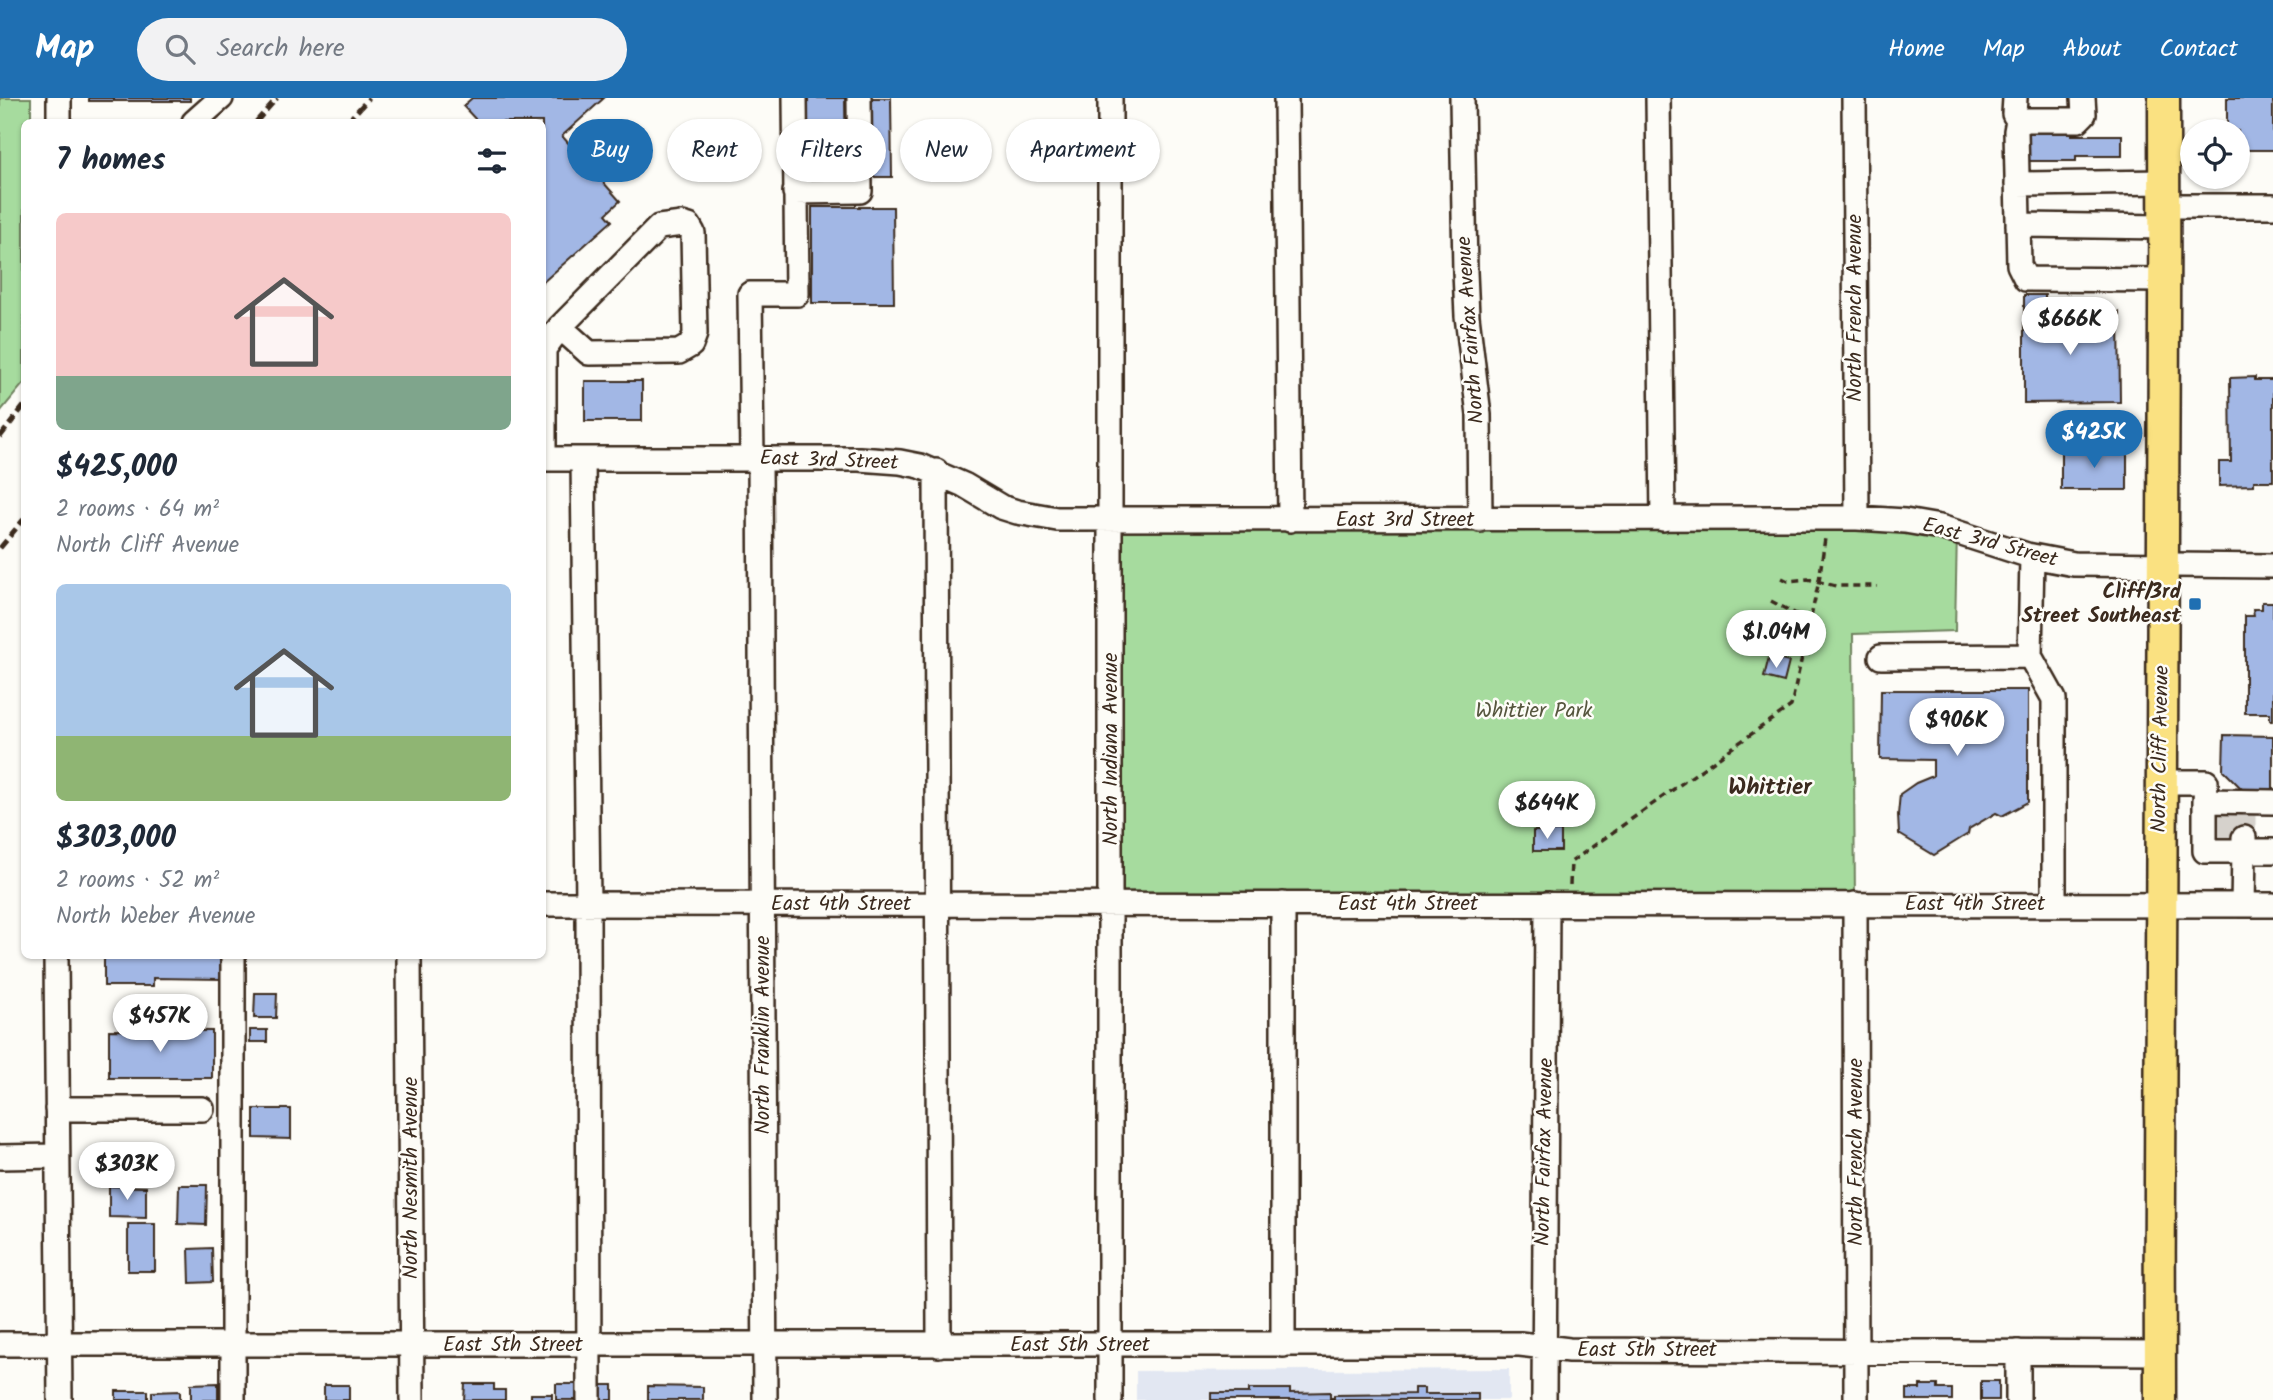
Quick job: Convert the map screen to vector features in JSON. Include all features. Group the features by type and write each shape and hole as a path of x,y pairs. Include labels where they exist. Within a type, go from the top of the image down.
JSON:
{"main road":[{"name":"North Cliff Avenue","path":"2160,1400 2159,904 2164,98"}],"street":[{"path":"59,98 59,119"},
{"path":"197,119 220,98"},
{"path":"795,98 795,192 860,191 859,98"},
{"name":"North Indiana Avenue","path":"1110,98 1110,1400"},
{"path":"1286,98 1290,520"},
{"name":"North Fairfax Avenue","path":"1462,98 1466,305 1479,415 1480,520"},
{"path":"1658,98 1663,519"},
{"name":"North French Avenue","path":"1854,98 1857,518"},
{"path":"2084,98 2084,114 2078,120 2016,109 2019,265 2026,279 2164,280"},
{"path":"2017,184 2164,205 2273,206"},
{"name":"North Franklin Avenue","path":"765,1400 756,459 750,294 797,294 795,192"},
{"path":"2018,225 2164,205"},
{"path":"546,346 560,327 659,227 682,224 689,226 693,233 695,334 691,345 679,352 589,353 560,327"},
{"path":"583,459 588,904 589,1400"},
{"name":"East 3rd Street","path":"546,460 859,459 900,462 936,471 986,500 1017,512 1057,519 1857,518 1940,527 2032,556 2074,564 2273,566"},
{"path":"936,471 939,1345"},
{"path":"2032,556 2030,656 2054,699 2054,904"},
{"path":"1881,657 2030,656"},
{"path":"2161,782 2206,782 2228,805"},
{"path":"2228,805 2273,802"},
{"path":"2228,805 2205,851 2233,844 2273,852"},
{"path":"2233,844 2243,905"},
{"name":"East 4th Street","path":"546,904 2273,905"},
{"path":"1283,904 1283,1345"},
{"name":"North Fairfax Avenue","path":"1544,1400 1543,1347 1559,904"},
{"name":"North French Avenue","path":"1855,904 1856,1400"},
{"path":"56,959 60,1400"},
{"path":"233,959 233,1400"},
{"name":"North Nesmith Avenue","path":"409,959 412,1400"},
{"path":"57,1109 202,1109"},
{"path":"0,1157 57,1156"},
{"name":"East 5th Street","path":"0,1344 1520,1344 1569,1350 2160,1353"},
{"path":"2018,1352 2018,1400"}],"path":[{"path":"1559,904 1571,862 1791,706 1819,581 1826,519"},
{"path":"1782,578 1788,581 1808,579 1836,586 1877,586"},
{"path":"1771,601 1811,622"}],"shaded area":[{"path":"1509,1369 1509,1400 1136,1400 1136,1371"}],"green space":[{"path":"0,98 31,98 31,119 21,119 21,387 0,412"},
{"name":"Whittier Park","path":"1857,518 1957,531 1955,631 1853,634 1855,904 1111,904 1112,520"}],"building":[{"path":"89,98 190,98 190,101 89,101"},
{"path":"472,98 604,98 581,119 567,119 567,131 562,136 567,142 567,182 603,182 620,201 606,214 612,221 546,279 546,119 475,119 463,106"},
{"path":"807,98 845,98 845,119 808,119"},
{"path":"869,98 891,98 892,177 886,177 886,119 869,119"},
{"path":"2227,98 2273,98 2273,150 2250,150 2250,119 2227,119"},
{"path":"2024,128 2072,128 2072,135 2122,135 2122,156 2076,156 2076,161 2024,161"},
{"path":"812,207 893,207 894,303 812,303"},
{"path":"2024,295 2045,295 2045,319 2099,318 2099,312 2119,312 2120,402 2024,403"},
{"path":"2255,377 2255,380 2273,380 2273,481 2254,481 2254,485 2219,486 2219,462 2231,462 2230,378"},
{"path":"585,381 642,381 642,421 585,421"},
{"path":"2061,449 2127,449 2127,490 2061,490"},
{"path":"2262,602 2273,602 2273,720 2270,720 2270,713 2245,713 2245,616 2254,616 2253,609 2262,609"},
{"path":"1769,657 1789,662 1784,682 1764,677"},
{"path":"1881,690 2028,690 2028,802 2002,816 1996,813 1934,855 1899,834 1900,794 1933,776 1933,760 1880,759"},
{"path":"2224,735 2273,736 2273,793 2245,792 2223,770"},
{"path":"1533,831 1561,831 1561,851 1533,851"},
{"path":"223,959 223,979 153,978 153,986 104,986 104,960"},
{"path":"255,993 277,993 276,1018 254,1018"},
{"path":"109,1030 212,1031 212,1078 109,1078"},
{"path":"250,1030 267,1030 267,1042 250,1042"},
{"path":"254,1109 291,1109 291,1139 254,1138"},
{"path":"179,1185 207,1185 206,1225 178,1224"},
{"path":"109,1186 146,1187 146,1218 109,1217"},
{"path":"128,1224 155,1224 155,1271 128,1271"},
{"path":"212,1248 213,1282 190,1283 189,1249"},
{"path":"1981,1381 1999,1381 1999,1400 1981,1400"},
{"path":"218,1383 218,1400 191,1400 191,1384"},
{"path":"465,1384 494,1384 494,1390 505,1390 505,1400 464,1400"},
{"path":"556,1384 576,1384 576,1400 556,1400"},
{"path":"324,1385 349,1385 349,1400 324,1400"},
{"path":"599,1385 613,1385 613,1400 600,1400"},
{"path":"1920,1385 1938,1385 1938,1389 1952,1389 1952,1400 1907,1400 1907,1389 1920,1389"},
{"path":"648,1386 703,1387 703,1400 648,1400"},
{"path":"1414,1388 1424,1388 1424,1394 1478,1394 1478,1400 1211,1400 1211,1393 1249,1393 1249,1389 1290,1389 1290,1393 1330,1392 1330,1398 1334,1398 1334,1395 1414,1394"},
{"path":"116,1391 148,1391 148,1400 116,1400"},
{"path":"180,1391 180,1400 152,1400 152,1392"},
{"path":"531,1394 552,1394 552,1400 531,1400"}],"tunnel":[{"path":"2222,809 2222,838"},
{"path":"2244,811 2244,838"}],"railway":[{"path":"259,119 277,98"},
{"path":"350,119 369,98"},
{"path":"0,437 21,410"},
{"path":"0,548 21,523"}],"place":[{"name":"Cliff/3rd Street Southeast","path":"2195,604"}],"district":[{"name":"Whittier","path":"1770,788"}]}
